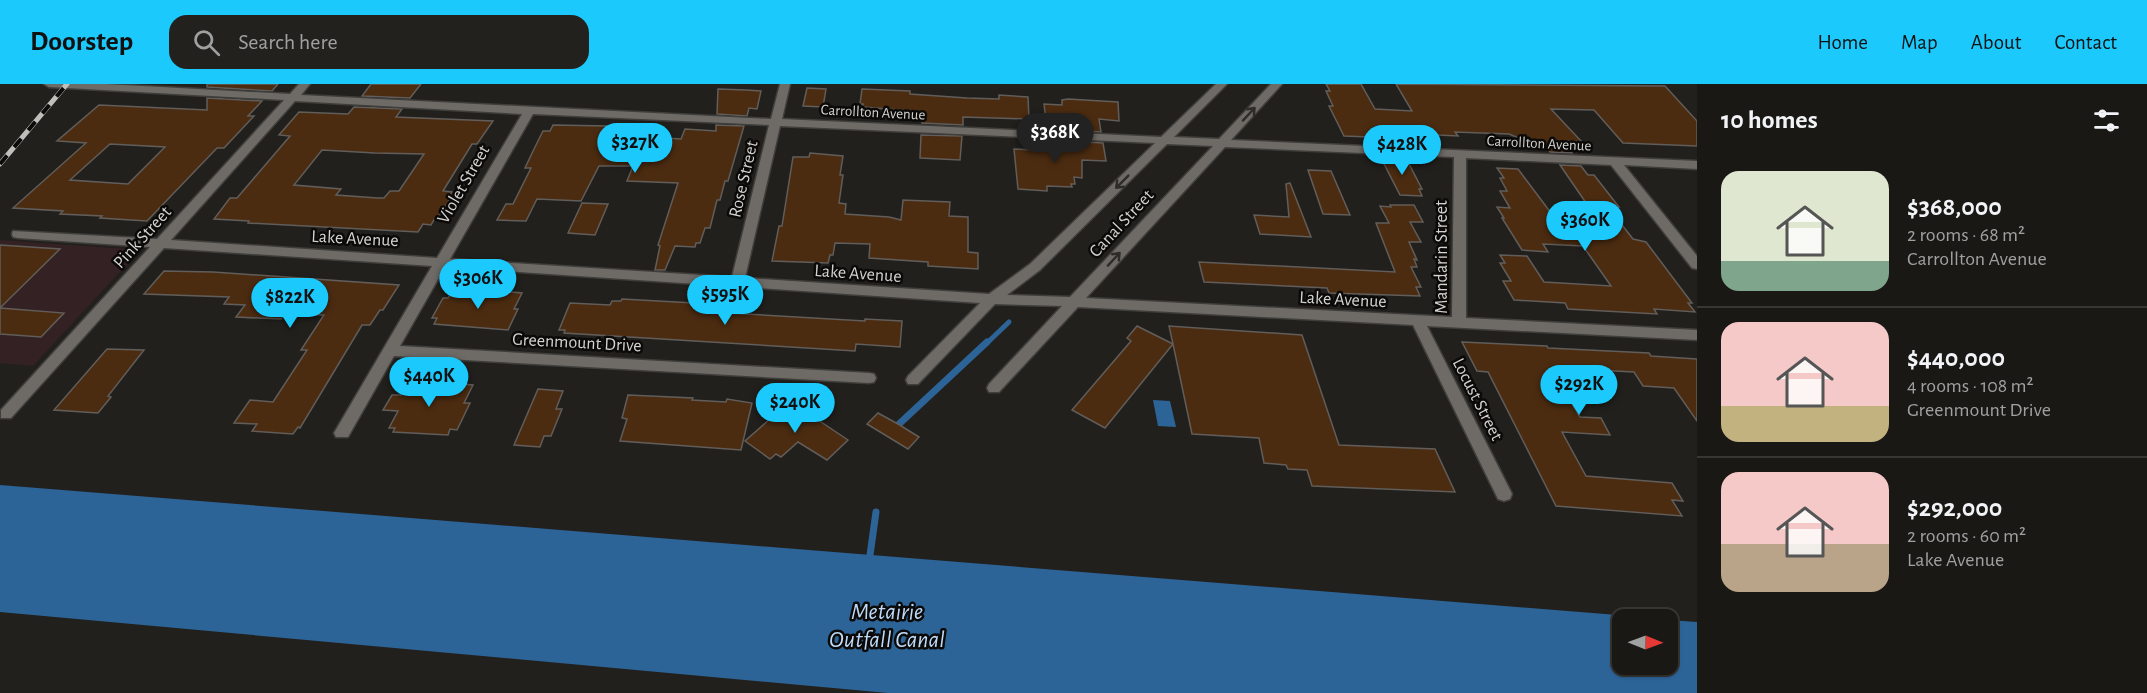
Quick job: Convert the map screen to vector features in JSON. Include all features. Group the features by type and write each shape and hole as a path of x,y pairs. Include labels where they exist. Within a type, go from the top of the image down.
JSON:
{"street":[{"name":"Carrollton Avenue","path":"49,84 529,111 1697,165"},
{"name":"Pink Street","path":"6,414 305,84"},
{"name":"Rose Street","path":"737,283 785,84"},
{"name":"Canal Street","path":"913,380 992,300 1035,267 1222,84"},
{"name":"Canal Street","path":"994,388 1277,84"},
{"name":"Violet Street","path":"342,433 529,111"},
{"name":"Mandarin Street","path":"1459,323 1460,154"},
{"path":"1615,162 1697,265"},
{"name":"Lake Avenue","path":"18,234 992,300 1074,302 1697,335"},
{"name":"Locust Street","path":"1418,321 1504,494"},
{"name":"Greenmount Drive","path":"391,351 869,378"}],"shaded area":[{"path":"0,240 140,250 33,366 0,363"}],"water":[{"path":"1153,400 1170,401 1176,427 1158,426"},
{"name":"Metairie Outfall Canal","path":"0,485 1612,615 1612,675 1678,675 1678,621 1697,622 1697,693 888,693 0,612"}],"building":[{"path":"207,84 278,84 272,91 207,87"},
{"path":"371,84 421,84 410,98 362,96"},
{"path":"1326,84 1361,84 1375,109 1412,111 1396,84 1665,86 1697,121 1697,146 1623,143 1594,110 1551,109 1582,142 1567,141 1569,143 1565,143 1572,153 1550,152 1543,142 1526,141 1509,134 1455,132 1458,136 1438,135 1433,132 1384,130 1392,145 1374,144 1370,137 1344,136 1329,106 1333,106 1326,91 1330,91"},
{"path":"807,88 826,89 823,107 803,106"},
{"path":"718,89 761,91 757,109 749,108 747,116 717,114"},
{"path":"862,89 910,91 910,94 967,98 999,99 999,95 1028,97 1029,119 963,117 963,125 922,123 923,112 863,107 863,104 860,104"},
{"path":"207,98 262,101 248,116 254,116 224,148 217,148 147,221 60,214 63,211 13,208 86,143 57,141 99,105 207,110","holes":["110,144 165,147 128,184 70,180"]},
{"path":"1062,100 1118,102 1119,121 1099,119 1101,132 1047,129 1044,104 1062,105"},
{"path":"354,107 402,109 396,117 493,121 477,144 472,144 443,191 452,192 450,196 452,196 438,218 435,218 431,225 423,224 418,232 248,223 249,221 214,219 230,198 237,198 290,136 279,135 299,112 348,114","holes":["322,150 424,154 399,191 390,191 384,198 336,195 341,189 294,185"]},
{"path":"553,125 608,126 605,134 681,139 685,129 716,131 716,125 744,126 728,181 725,181 720,200 717,200 710,228 705,228 700,243 696,243 695,247 675,246 665,270 655,270 660,246 658,245 678,183 627,181 633,166 599,166 581,201 537,199 526,221 497,220 506,204 513,204 531,168 525,168 543,131 550,131"},
{"path":"921,135 962,136 960,160 920,158"},
{"path":"1048,140 1103,143 1106,161 1082,160 1082,178 1074,177 1075,184 1071,184 1072,187 1047,186 1047,191 1018,189 1014,149 1049,151"},
{"path":"810,153 843,156 839,203 846,204 845,214 901,220 903,200 950,202 949,216 968,217 968,252 978,253 978,269 928,266 928,262 869,258 870,244 835,243 833,255 830,255 828,263 772,261 779,226 782,226 793,157 809,157"},
{"path":"1380,156 1399,157 1401,161 1408,162 1422,189 1419,189 1422,196 1400,195"},
{"path":"1560,165 1581,166 1588,175 1594,175 1619,207 1608,207 1633,239 1646,242 1692,303 1688,303 1695,312 1654,309 1657,314 1568,309 1565,303 1514,300 1503,281 1511,281 1500,263 1505,263 1500,255 1527,256 1544,282 1611,286 1583,246 1543,244 1548,252 1522,250 1497,207 1510,208 1500,191 1507,191 1500,178 1504,178 1497,168 1518,169 1551,213 1595,216"},
{"path":"1308,170 1331,171 1350,215 1323,214"},
{"path":"1290,183 1311,237 1260,234 1254,215 1289,217 1286,184"},
{"path":"582,203 608,204 595,235 568,233"},
{"path":"1390,205 1414,205 1423,222 1410,222 1421,242 1409,242 1417,260 1414,259 1417,267 1411,267 1421,287 1416,287 1420,296 1329,293 1327,288 1204,282 1199,262 1395,272 1376,223 1389,223 1380,206 1391,207"},
{"path":"0,245 60,249 0,308"},
{"path":"164,271 213,272 399,285 370,325 362,325 300,428 298,427 293,434 252,431 257,424 234,423 250,400 273,402 307,350 301,350 324,315 285,313 281,319 236,317 245,305 224,304 229,297 144,294"},
{"path":"453,291 522,293 514,309 518,309 508,330 434,324 437,318 432,318 443,298 448,298"},
{"path":"622,299 730,305 728,313 902,321 900,347 856,344 855,351 564,333 565,330 559,330 570,303 610,305 612,301"},
{"path":"0,308 64,313 41,337 0,334"},
{"path":"1137,326 1173,344 1105,428 1072,410 1131,341 1127,338"},
{"path":"1169,326 1302,335 1339,445 1435,449 1455,492 1312,486 1307,470 1288,469 1286,465 1264,463 1259,438 1192,434"},
{"path":"1462,342 1649,353 1651,356 1697,359 1697,421 1674,388 1643,386 1634,372 1595,370 1606,388 1561,386 1580,417 1601,418 1610,435 1562,432 1586,476 1672,483 1683,501 1672,500 1682,516 1556,506 1488,372 1477,371"},
{"path":"107,349 144,350 108,396 111,397 98,413 54,410"},
{"path":"409,380 473,385 464,403 470,403 457,430 450,429 448,435 393,432 395,428 389,428 398,411 383,410 392,395 401,395"},
{"path":"538,389 563,391 556,409 562,409 551,436 544,436 540,447 514,445"},
{"path":"628,395 726,402 727,399 752,403 741,450 620,441 627,419 622,418"},
{"path":"788,403 795,408 797,406 848,440 827,460 798,442 781,457 776,454 770,459 745,441"},
{"path":"878,413 919,437 908,449 867,424"}],"waterway":[{"path":"986,344 1009,322"},
{"path":"898,425 987,342"},
{"path":"870,555 876,512"}],"railway":[{"path":"0,164 67,84"}]}
